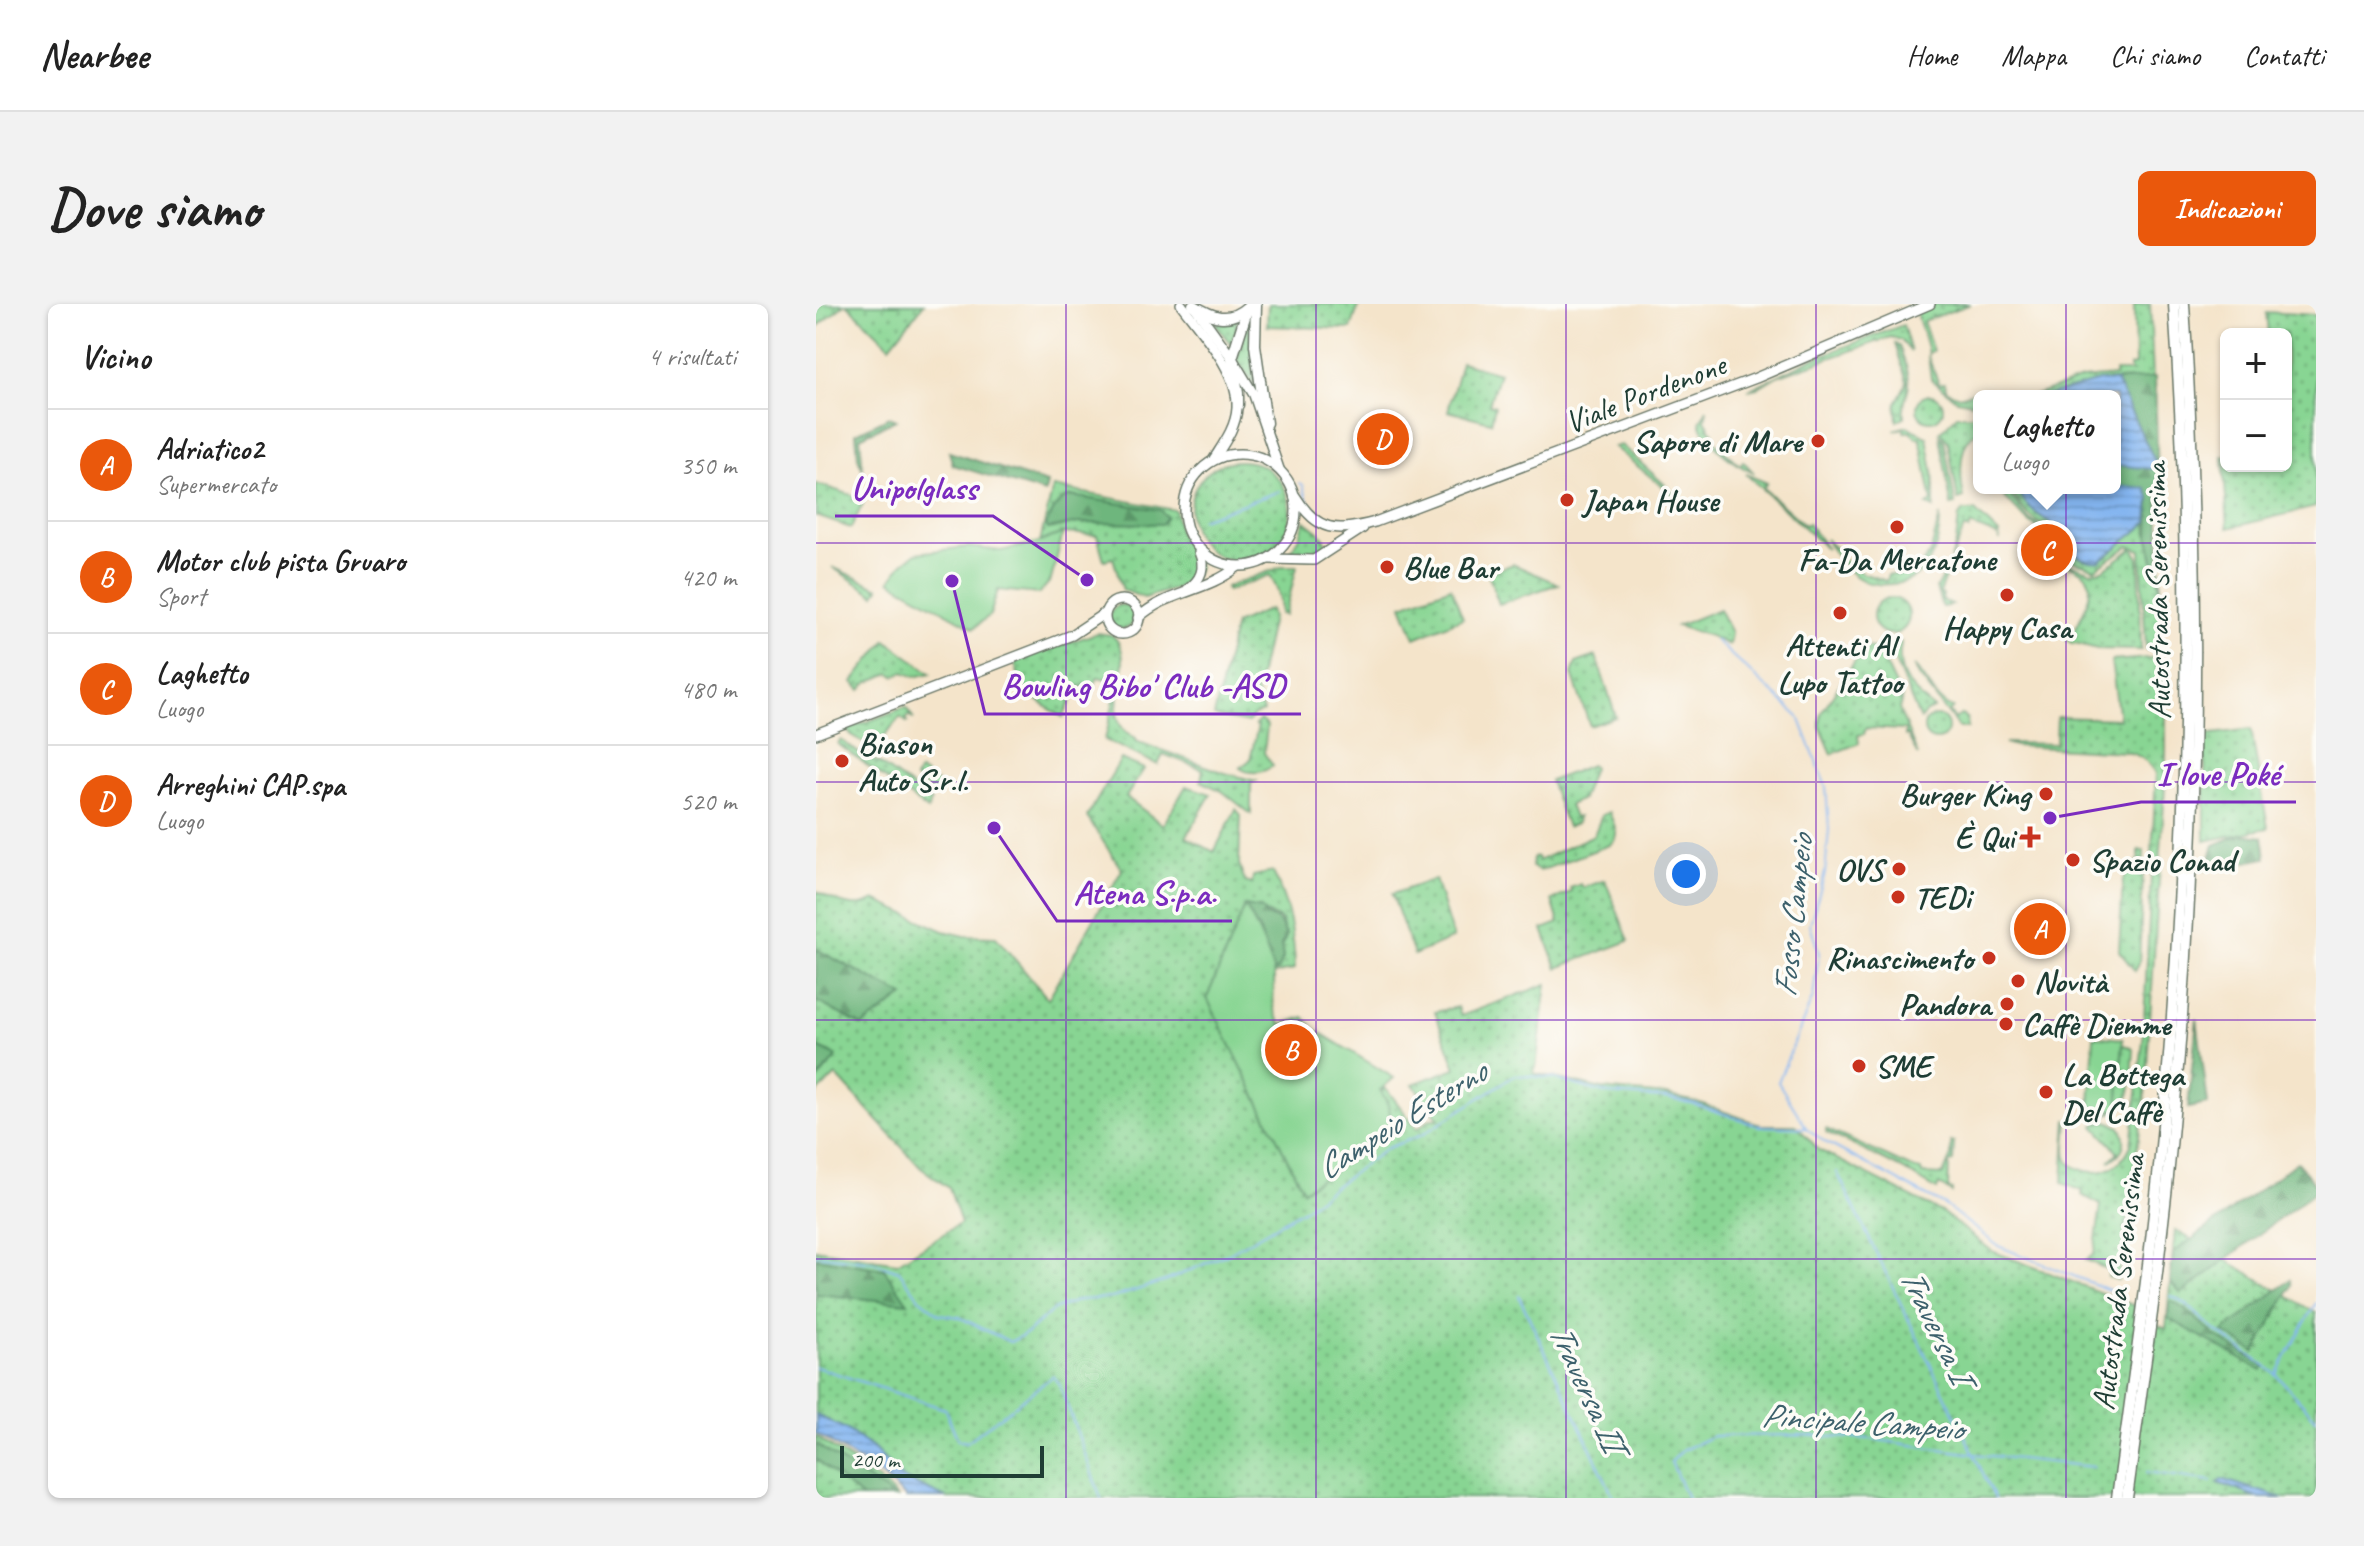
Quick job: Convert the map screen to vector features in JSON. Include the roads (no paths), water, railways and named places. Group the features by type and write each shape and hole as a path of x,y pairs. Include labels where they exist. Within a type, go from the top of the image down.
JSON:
{"highway":[{"path":"1193,304 1210,316 1221,318 1240,313 1251,305"},
{"name":"Autostrada Serenissima","path":"2117,1498 2155,1203 2172,1017 2179,897 2185,643 2183,487 2174,304"},
{"name":"Autostrada Serenissima","path":"2127,1498 2166,1200 2189,897 2196,642 2184,304"},
{"path":"1238,405 1232,358 1251,305"},
{"path":"1251,305 1266,423"}],"main road":[{"path":"1181,304 1221,358 1238,405 1232,427 1212,461 1191,481 1183,509 1185,523 1203,563 1197,583 1183,593"},
{"path":"1193,304 1254,395 1266,423 1279,469"},
{"name":"Viale Pordenone","path":"1269,559 1314,560 1375,522 1756,378 1930,304"},
{"path":"1198,549 1215,562 1237,567 1253,566 1281,550 1295,522 1295,496 1289,481 1279,469 1265,459 1244,454 1212,461"},
{"name":"Viale Pordenone","path":"1295,496 1315,521 1329,528 1340,529 1375,522"},
{"path":"1105,613 1105,620 1111,629 1117,633 1127,633 1135,627 1138,618 1157,603 1210,585 1237,567"},
{"path":"1072,635 1105,613 1113,603 1121,600 1157,603"},
{"path":"1129,602 1135,607 1138,618"},
{"path":"816,734 1072,635 1111,629"}],"water":[{"path":"2099,381 2116,381 2120,390 2067,390"},
{"path":"2121,391 2156,463 2153,469 2121,466"},
{"path":"2121,486 2146,488 2150,497 2148,522 2100,561 2094,562 2076,555 2056,538 2057,528 2030,508 2020,494 2121,494"},
{"path":"816,1415 844,1428 873,1448 902,1478 946,1498 906,1498 881,1475 816,1433"},
{"path":"2221,1479 2283,1498 2259,1498 2218,1483"}],"waterway":[{"path":"1300,483 1308,502 1321,516"},
{"path":"1201,519 1280,491"},
{"name":"Fosso Campeio","path":"1715,640 1799,717 1826,787 1829,829 1825,873 1810,924 1819,953 1813,997 1778,1082 1806,1127"},
{"name":"Campeio Esterno","path":"816,1255 873,1262 899,1271 919,1298 939,1314 959,1317 1010,1342 1027,1333 1053,1310 1079,1300 1112,1298 1168,1280 1229,1253 1304,1209 1387,1148 1422,1135 1515,1075 1552,1078 1608,1094 1666,1098 1695,1104 1759,1126 1806,1128 1825,1142 1946,1206 1998,1246 2119,1294"},
{"name":"Traversa I","path":"1837,1172 1995,1498"},
{"name":"Traversa II","path":"1519,1296 1614,1498"},
{"name":"Campeio Esterno","path":"2171,1296 2186,1304 2211,1327 2276,1374 2316,1419"},
{"path":"2276,1374 2316,1303"},
{"name":"Pincipale Campeio","path":"816,1367 945,1409 958,1440 967,1442 1053,1376 1059,1383 1101,1498"},
{"name":"Pincipale Campeio","path":"1687,1498 1671,1462 1683,1450 1713,1436 1799,1435 1870,1439 2094,1467"},
{"name":"Pincipale Campeio","path":"2147,1472 2211,1481"}],"place":[{"name":"Arreghini CAP.spa","path":"1383,439"},
{"name":"Sapore di Mare","path":"1818,441"},
{"name":"Japan House","path":"1567,500"},
{"name":"Fa-Da Mercatone","path":"1897,527"},
{"name":"Laghetto","path":"2047,550"},
{"name":"Blue Bar","path":"1387,567"},
{"name":"Unipolglass","path":"1087,580"},
{"name":"Bowling Bibo' Club -ASD","path":"952,581"},
{"name":"Happy Casa","path":"2007,595"},
{"name":"Attenti Al Lupo Tattoo","path":"1840,613"},
{"name":"Biason Auto S.r.l.","path":"842,761"},
{"name":"Burger King","path":"2046,794"},
{"name":"I love Poké","path":"2050,818"},
{"name":"Atena S.p.a.","path":"994,828"},
{"name":"È Qui","path":"2030,837"},
{"name":"Spazio Conad","path":"2073,860"},
{"name":"OVS","path":"1899,869"},
{"name":"TEDi","path":"1898,897"},
{"name":"Adriatico2","path":"2040,929"},
{"name":"Rinascimento","path":"1989,958"},
{"name":"Novità","path":"2018,981"},
{"name":"Pandora","path":"2007,1004"},
{"name":"Caffè Diemme","path":"2006,1024"},
{"name":"Motor club pista Gruaro","path":"1291,1050"},
{"name":"SME","path":"1859,1066"},
{"name":"La Bottega Del Caffè","path":"2046,1092"}]}
